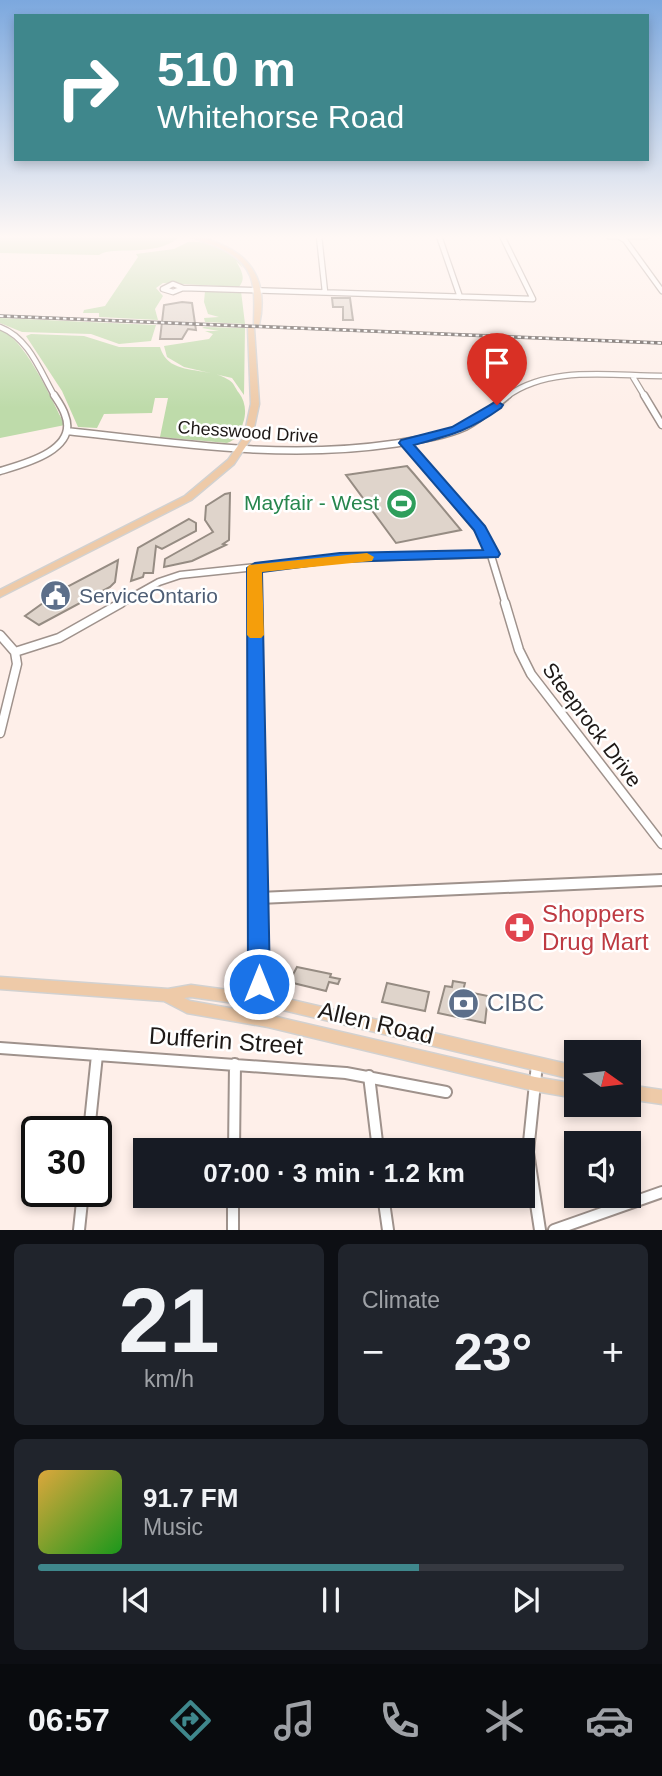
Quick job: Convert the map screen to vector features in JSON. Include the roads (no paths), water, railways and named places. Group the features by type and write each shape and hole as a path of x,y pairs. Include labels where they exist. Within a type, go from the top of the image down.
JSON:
{"main road":[{"path":"0,594 188,498 220,474 248,437 255,404 253,356 257,353 253,293"},
{"name":"Allen Road","path":"0,983 168,995 191,991 257,999 537,1064"},
{"name":"Allen Road","path":"168,995 187,1006 250,1017 535,1084"},
{"path":"537,1064 564,1070"},
{"path":"535,1084 564,1089"},
{"path":"641,1094 662,1097"}],"street":[{"path":"363,293 533,299 530,293"},
{"path":"0,327 13,332 23,341 66,416 67,431 61,442 45,455 0,471"},
{"name":"Chesswood Drive","path":"67,431 241,449 316,453 405,443 466,426 523,386 536,382 564,378 662,376"},
{"path":"633,377 662,425"},
{"name":"Steeprock Drive","path":"405,443 480,529 493,554 525,666 662,844"},
{"path":"15,652 59,638 166,579 340,558 493,554"},
{"path":"250,1017 260,981 255,568"},
{"path":"0,635 15,652 17,664 0,733"},
{"path":"259,898 662,880"},
{"name":"Dufferin Street","path":"0,1048 369,1076 446,1092"},
{"path":"91,1116 97,1055"},
{"path":"234,1138 235,1064"},
{"path":"537,1064 528,1152 540,1230"},
{"path":"369,1076 377,1138"},
{"path":"554,1230 662,1192"},
{"path":"79,1230 81,1207"},
{"path":"233,1208 233,1230"},
{"path":"385,1208 388,1230"}],"railway":[{"path":"0,316 662,343"}],"place":[{"name":"Mayfair - West","path":"402,503"},
{"name":"ServiceOntario","path":"56,596"},
{"name":"Shoppers Drug Mart","path":"519,928"},
{"name":"CIBC","path":"464,1003"}]}
